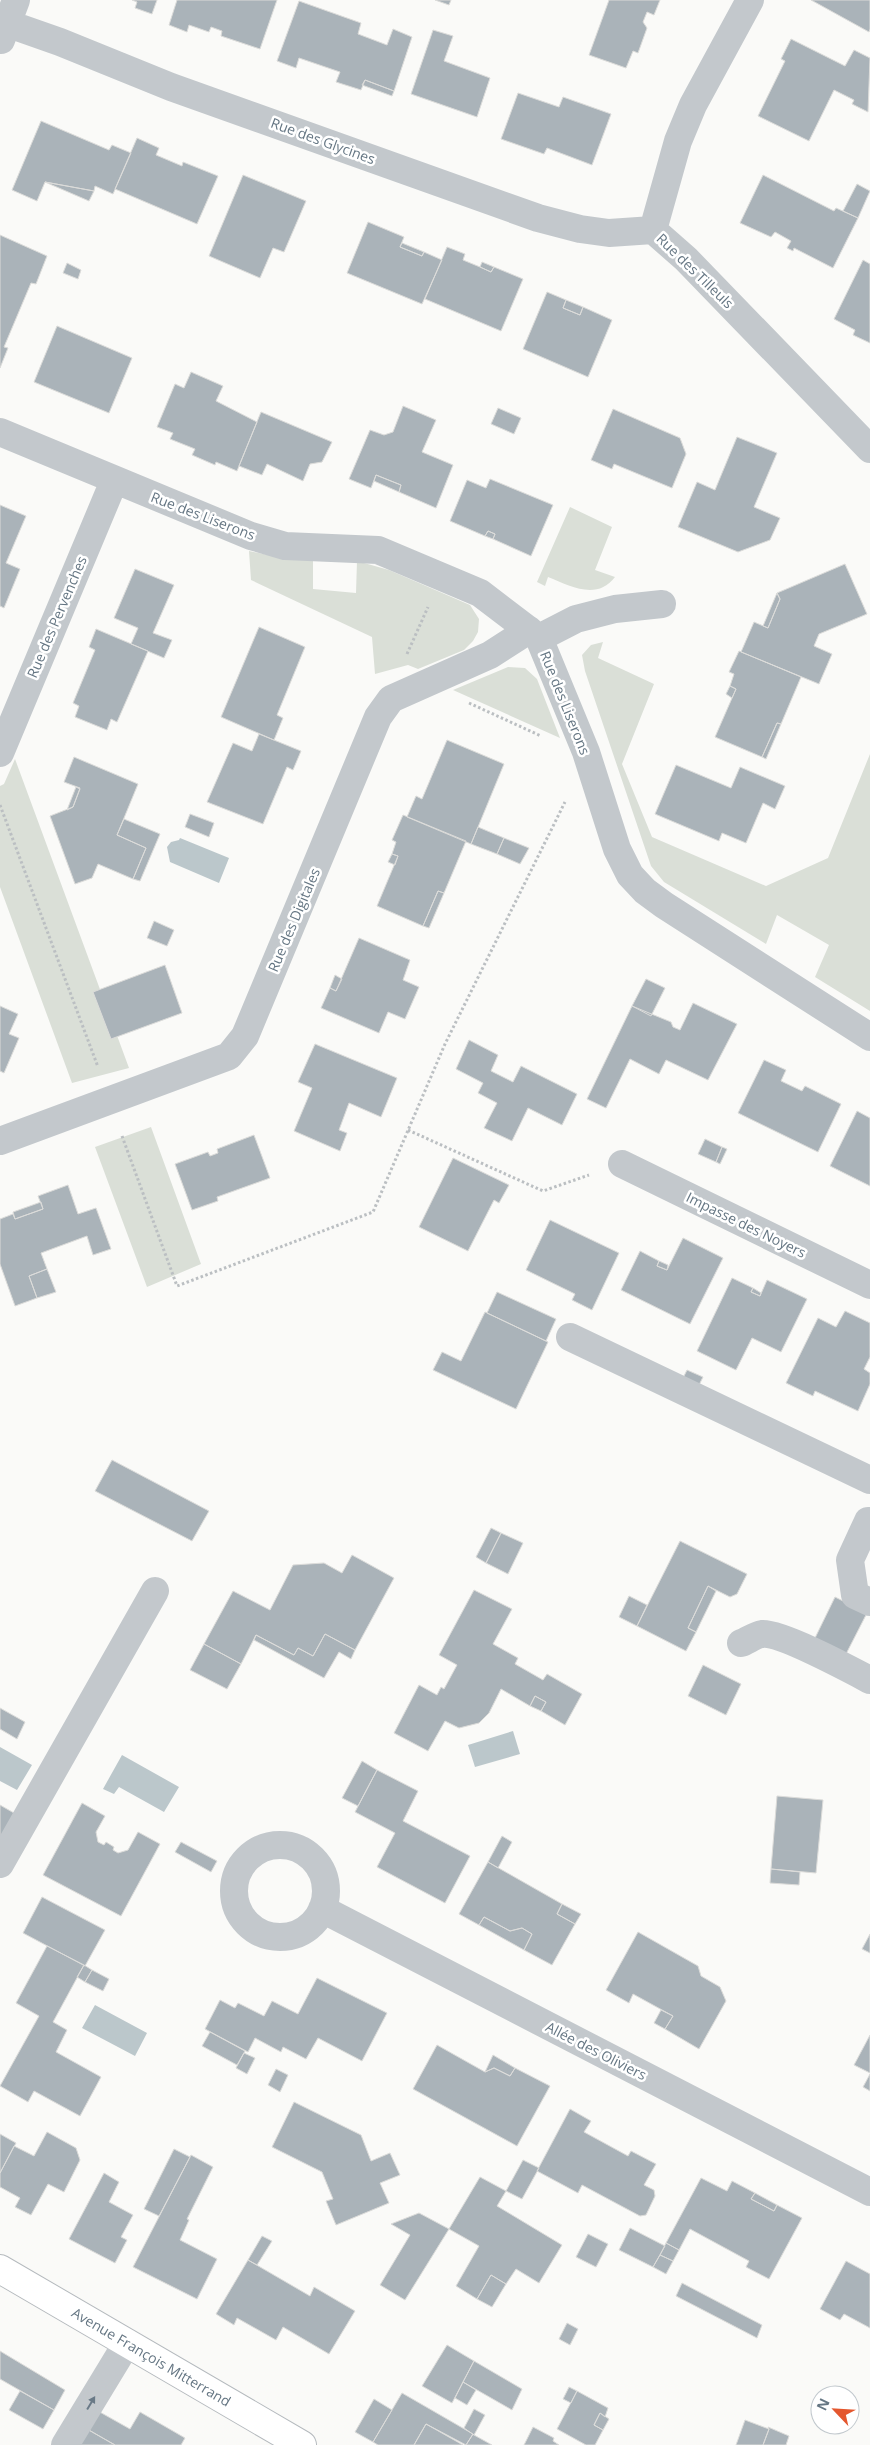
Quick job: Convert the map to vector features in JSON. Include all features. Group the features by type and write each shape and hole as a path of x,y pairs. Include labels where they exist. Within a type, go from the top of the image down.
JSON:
{"main road":[{"name":"Avenue François Mitterrand","path":"0,2269 302,2445"}],"street":[{"name":"Rue des Tilleuls","path":"750,0 693,105 678,141 653,230 686,259 870,449"},
{"name":"Rue des Glycines","path":"6,22 171,87 538,218 609,233 653,230"},
{"name":"Rue des Liserons","path":"0,432 114,481 251,536 285,546 378,550 480,592 534,634 586,752 617,849 630,875 645,891 664,905 870,1037"},
{"name":"Rue des Pervenches","path":"0,753 114,481"},
{"name":"Rue des Digitales","path":"0,1141 230,1056 245,1036 378,717 390,699 534,634 576,619 614,609 662,604"},
{"name":"Impasse des Noyers","path":"622,1164 870,1285"},
{"path":"570,1337 870,1480"},
{"path":"868,1521 850,1560 854,1595 870,1602"},
{"path":"0,1864 155,1591"},
{"path":"741,1643 763,1634 777,1637 810,1650 870,1680"},
{"name":"Allée des Oliviers","path":"322,1909 870,2192"},
{"path":"66,2445 127,2343"}],"path":[{"path":"403,661 430,604"},
{"path":"468,703 550,740"},
{"path":"122,1136 176,1286 373,1212 445,1044 566,801"},
{"path":"0,805 98,1069"},
{"path":"408,1130 542,1191 622,1164"}],"shaded area":[{"path":"570,507 612,527 595,570 615,577 608,584 600,588 592,590 583,589 548,577 545,586 537,582"},
{"path":"249,551 313,560 313,589 356,593 357,561 389,570 470,605 479,619 478,632 473,641 464,650 418,669 408,665 375,674 372,637 251,580"},
{"path":"603,642 598,658 654,684 622,764 652,837 766,886 828,858 870,754 870,1011 815,977 829,945 777,915 766,944 664,882 651,866 585,671 582,655 591,645"},
{"path":"508,667 525,668 537,679 560,738 453,690"},
{"path":"15,759 129,1068 72,1083 0,887 0,786 4,784"},
{"path":"180,838 229,858 219,883 170,862 167,847 171,842"},
{"path":"151,1127 201,1264 147,1287 95,1147"},
{"path":"513,1731 520,1754 475,1767 468,1745"},
{"path":"0,1747 32,1765 17,1790 0,1781"},
{"path":"122,1755 179,1787 164,1812 119,1787 114,1794 103,1789"},
{"path":"95,2005 147,2033 135,2056 82,2028"}],"building":[{"path":"132,0 157,0 152,14 135,8 137,2"},
{"path":"177,0 277,0 260,49 221,36 222,31 211,27 209,32 189,25 187,32 169,25"},
{"path":"435,0 451,0 449,5"},
{"path":"609,0 660,0 654,15 647,12 643,22 647,28 638,53 633,51 626,68 589,55"},
{"path":"811,0 870,0 869,32"},
{"path":"299,1 361,23 358,34 387,45 393,29 412,37 394,91 365,80 361,90 336,82 340,72 299,58 296,68 277,61"},
{"path":"433,30 453,36 444,61 490,78 477,117 411,94"},
{"path":"791,39 845,66 854,50 870,58 868,112 852,104 854,100 834,90 809,141 758,116 785,61 781,59"},
{"path":"365,80 394,91 392,96 362,85"},
{"path":"518,93 559,107 563,97 611,114 592,165 547,148 544,154 501,139"},
{"path":"41,121 109,150 112,145 131,153 113,194 95,186 94,191 45,182 37,201 12,190"},
{"path":"137,138 159,148 156,155 182,166 183,162 218,176 197,224 115,189"},
{"path":"243,175 306,201 284,252 273,248 260,278 209,256"},
{"path":"763,175 834,211 836,208 858,218 833,268 794,248 793,251 787,248 791,241 775,232 771,237 740,223"},
{"path":"45,182 94,191 89,201"},
{"path":"857,184 870,191 858,218 843,211"},
{"path":"368,222 404,237 400,247 422,256 424,252 442,260 422,304 347,273"},
{"path":"0,235 47,256 36,284 31,283 4,347 8,348 0,368"},
{"path":"402,243 424,252 422,256 400,247"},
{"path":"447,247 465,254 463,260 491,272 494,267 523,279 501,331 425,299"},
{"path":"863,260 870,264 870,343 853,335 855,330 834,319"},
{"path":"482,262 494,267 491,272 480,267"},
{"path":"67,263 81,270 78,279 63,273"},
{"path":"547,292 566,300 563,308 580,315 583,307 612,320 588,377 523,349"},
{"path":"566,300 583,307 580,315 563,308"},
{"path":"57,326 132,358 109,413 34,382"},
{"path":"191,372 223,386 216,401 257,422 237,471 216,462 215,465 192,455 195,449 170,439 173,433 157,427 175,384 184,388"},
{"path":"403,406 436,420 422,452 453,465 436,508 399,492 401,485 376,475 371,488 349,479 370,430 384,435 393,432"},
{"path":"498,408 521,418 514,434 491,424"},
{"path":"613,409 680,438 686,454 672,488 614,464 612,469 591,460"},
{"path":"261,412 332,442 322,462 310,464 303,481 267,464 262,475 239,466"},
{"path":"737,437 777,453 754,507 780,518 770,540 738,552 678,527 697,482 715,490"},
{"path":"376,475 401,485 399,492 374,481"},
{"path":"490,479 553,505 531,556 493,539 495,534 488,531 485,536 450,521 467,480 486,488"},
{"path":"0,505 26,516 6,563 20,569 4,608 0,606"},
{"path":"488,531 495,534 493,539 485,536"},
{"path":"845,564 867,614 819,634 814,646 832,654 819,684 741,652 754,622 768,628 780,599 777,593"},
{"path":"135,569 174,585 153,633 172,640 164,658 131,644 138,628 114,618"},
{"path":"777,593 780,599 768,628 763,626"},
{"path":"259,627 305,647 277,715 283,718 274,740 221,717"},
{"path":"96,629 148,651 117,722 111,719 107,730 75,717 79,706 73,703 95,650 89,647"},
{"path":"739,651 801,677 781,724 777,723 762,757 715,737 736,689 730,686 734,674 729,672"},
{"path":"730,686 736,689 732,698 726,694"},
{"path":"777,723 781,724 766,759 762,757"},
{"path":"259,734 301,751 293,770 287,767 263,824 207,802 233,743 252,751"},
{"path":"447,740 504,764 471,844 407,817 416,796 422,799"},
{"path":"74,757 138,784 117,835 146,848 133,879 98,864 92,878 75,884 50,816 73,807 80,788 64,782"},
{"path":"676,765 731,788 740,767 785,786 775,809 763,803 746,843 722,833 719,841 655,814"},
{"path":"76,787 80,789 73,807 67,810"},
{"path":"190,814 214,823 209,837 185,827"},
{"path":"403,815 466,841 444,893 438,891 423,926 377,906 398,856 392,854 396,842 392,840"},
{"path":"124,819 160,834 140,881 133,879 146,848 117,835"},
{"path":"478,827 504,838 497,854 471,844"},
{"path":"504,838 529,848 520,864 497,854"},
{"path":"392,854 398,856 395,865 388,862"},
{"path":"438,891 444,893 429,928 423,926"},
{"path":"154,921 174,930 167,946 147,938"},
{"path":"359,938 410,960 403,980 419,987 405,1019 388,1012 379,1033 321,1008 330,988 336,991"},
{"path":"165,965 182,1013 111,1039 93,992"},
{"path":"335,975 342,979 336,991 330,988"},
{"path":"646,979 665,988 651,1016 632,1006"},
{"path":"693,1003 737,1024 708,1080 666,1060 659,1074 630,1059 606,1108 587,1099 632,1006 671,1022 673,1027 680,1030"},
{"path":"0,1006 18,1014 9,1034 19,1038 4,1073 0,1071"},
{"path":"469,1040 498,1055 491,1071 513,1082 521,1066 577,1094 562,1125 528,1108 512,1141 484,1128 497,1103 478,1093 483,1083 456,1069"},
{"path":"315,1044 397,1078 381,1117 349,1103 339,1130 347,1133 340,1151 294,1131 312,1088 298,1082"},
{"path":"764,1060 786,1070 781,1081 802,1091 805,1086 841,1104 818,1152 738,1113"},
{"path":"857,1111 870,1118 870,1186 830,1166"},
{"path":"254,1135 270,1178 217,1197 218,1201 192,1210 175,1164 208,1152 210,1156 218,1153 217,1149"},
{"path":"705,1139 722,1147 716,1162 698,1154"},
{"path":"722,1147 727,1149 720,1164 716,1162"},
{"path":"453,1158 509,1185 499,1203 494,1200 468,1251 419,1227"},
{"path":"68,1185 78,1214 96,1208 111,1249 93,1255 87,1236 41,1253 47,1269 29,1276 37,1298 15,1306 0,1264 0,1219 13,1214 15,1219 43,1209 38,1196"},
{"path":"41,1202 43,1209 15,1219 13,1212"},
{"path":"550,1220 619,1253 592,1310 572,1300 575,1294 526,1270"},
{"path":"683,1238 723,1258 690,1324 621,1290 640,1251 659,1261 657,1266 667,1270"},
{"path":"659,1261 668,1265 667,1270 657,1266"},
{"path":"47,1269 56,1292 37,1298 29,1276"},
{"path":"732,1278 753,1288 751,1292 760,1296 767,1280 807,1299 781,1352 752,1338 736,1370 697,1351"},
{"path":"753,1288 761,1293 760,1296 751,1292"},
{"path":"497,1292 556,1319 546,1341 487,1313"},
{"path":"845,1311 870,1323 870,1357 864,1369 870,1373 870,1384 858,1411 815,1391 813,1396 786,1383 818,1318 836,1327"},
{"path":"485,1312 548,1342 516,1409 433,1370 442,1352 461,1361"},
{"path":"687,1370 703,1377 699,1385 683,1378"},
{"path":"112,1460 209,1511 192,1541 95,1491"},
{"path":"491,1528 501,1533 486,1563 476,1557"},
{"path":"501,1533 523,1543 508,1574 486,1563"},
{"path":"680,1541 747,1574 737,1594 730,1597 708,1586 688,1628 696,1632 686,1651 637,1626"},
{"path":"352,1555 394,1578 355,1650 325,1634 313,1656 298,1648 294,1655 256,1635 241,1664 204,1644 233,1591 270,1610 293,1565 324,1563 342,1573"},
{"path":"708,1586 716,1591 696,1632 688,1628"},
{"path":"474,1590 512,1609 493,1644 518,1658 515,1664 543,1680 547,1674 582,1694 565,1725 541,1711 546,1702 535,1696 530,1706 501,1689 489,1713 479,1723 459,1728 445,1721 428,1751 394,1733 419,1685 437,1695 441,1687 444,1689 457,1665 439,1655"},
{"path":"629,1596 647,1605 637,1626 619,1617"},
{"path":"835,1597 867,1613 846,1654 815,1638"},
{"path":"325,1634 355,1650 351,1659 339,1652 324,1678 254,1640 256,1635 294,1655 298,1648 313,1656"},
{"path":"204,1644 241,1664 227,1689 190,1670"},
{"path":"703,1665 741,1684 726,1715 688,1696"},
{"path":"535,1696 546,1702 541,1711 530,1706"},
{"path":"0,1708 25,1722 17,1739 0,1729"},
{"path":"362,1761 377,1770 358,1806 342,1798"},
{"path":"377,1770 418,1791 403,1821 470,1856 445,1903 377,1867 395,1833 355,1812"},
{"path":"777,1796 823,1800 816,1873 771,1869"},
{"path":"82,1803 105,1816 96,1832 98,1842 104,1845 106,1842 114,1847 113,1850 118,1853 128,1850 138,1832 160,1844 121,1916 43,1875"},
{"path":"0,1805 14,1813 0,1851"},
{"path":"502,1836 512,1842 498,1868 488,1862"},
{"path":"181,1842 217,1861 211,1872 175,1852"},
{"path":"488,1862 562,1904 557,1914 575,1924 552,1965 524,1950 532,1934 522,1928 510,1931 484,1917 479,1925 459,1914"},
{"path":"771,1869 800,1872 799,1885 770,1883"},
{"path":"42,1897 105,1930 85,1966 23,1933"},
{"path":"562,1904 581,1914 575,1924 557,1914"},
{"path":"484,1917 510,1931 522,1928 532,1934 524,1950 479,1925"},
{"path":"638,1932 698,1966 701,1976 720,1987 726,2001 699,2049 665,2029 673,2016 633,1994 629,2003 606,1990"},
{"path":"870,1934 870,1953 862,1949"},
{"path":"47,1946 84,1965 53,2022 67,2030 56,2052 101,2077 80,2116 34,2091 28,2102 0,2086 39,2016 16,2003"},
{"path":"84,1965 92,1970 85,1982 77,1977"},
{"path":"92,1970 109,1979 103,1991 85,1982"},
{"path":"317,1978 387,2013 362,2061 318,2038 306,2059 283,2047 281,2052 255,2038 248,2052 205,2029 220,2000 235,2008 238,2003 264,2016 272,2001 298,2014"},
{"path":"661,2010 673,2016 665,2029 654,2023"},
{"path":"210,2032 245,2051 237,2065 202,2046"},
{"path":"870,2035 870,2073 854,2065"},
{"path":"437,2045 485,2072 494,2068 510,2076 515,2068 550,2086 517,2146 413,2089"},
{"path":"244,2053 255,2058 247,2074 236,2068"},
{"path":"493,2055 515,2068 510,2076 494,2068 485,2072"},
{"path":"276,2069 288,2075 280,2092 268,2085"},
{"path":"870,2074 870,2091 863,2087"},
{"path":"294,2102 361,2135 371,2161 390,2153 400,2175 380,2183 389,2203 336,2225 326,2201 333,2199 322,2172 272,2147"},
{"path":"570,2109 591,2121 584,2132 628,2156 631,2151 656,2164 644,2185 654,2190 655,2196 646,2215 640,2216 582,2185 578,2193 537,2171"},
{"path":"47,2132 76,2148 80,2160 64,2192 48,2184 31,2215 15,2207 20,2198 0,2187 0,2173 14,2146 34,2156"},
{"path":"0,2134 16,2143 0,2173"},
{"path":"174,2149 190,2157 159,2216 144,2209"},
{"path":"191,2155 213,2167 187,2219 189,2220 180,2240 217,2259 197,2299 133,2267"},
{"path":"523,2160 539,2168 522,2199 506,2191"},
{"path":"104,2173 119,2182 109,2202 133,2215 121,2237 127,2240 115,2263 69,2239"},
{"path":"480,2177 506,2191 497,2206 562,2245 539,2283 516,2269 506,2284 491,2275 477,2299 456,2286 479,2246 449,2229"},
{"path":"701,2178 727,2191 732,2181 755,2193 751,2199 774,2211 777,2205 802,2218 769,2279 746,2267 749,2261 690,2229 679,2250 666,2243"},
{"path":"755,2193 777,2205 774,2211 751,2199"},
{"path":"419,2213 449,2229 405,2300 380,2285 410,2235 391,2224"},
{"path":"630,2228 665,2246 653,2267 619,2250"},
{"path":"588,2234 608,2244 596,2267 576,2257"},
{"path":"262,2236 272,2241 257,2265 248,2260"},
{"path":"666,2243 679,2250 673,2261 660,2255"},
{"path":"660,2255 673,2261 666,2274 653,2267"},
{"path":"248,2260 310,2296 314,2287 355,2311 329,2354 283,2327 276,2340 237,2318 234,2325 216,2314"},
{"path":"846,2261 870,2274 870,2328 844,2314 840,2320 820,2309"},
{"path":"491,2275 506,2284 492,2307 477,2299"},
{"path":"682,2283 762,2325 757,2338 676,2296"},
{"path":"567,2323 578,2329 570,2345 559,2339"},
{"path":"447,2345 474,2361 452,2403 422,2386"},
{"path":"0,2351 65,2390 54,2410 0,2379"},
{"path":"474,2361 522,2389 512,2410 463,2382"},
{"path":"463,2382 476,2390 467,2405 455,2398"},
{"path":"569,2387 577,2391 571,2403 563,2399"},
{"path":"20,2391 54,2410 43,2429 9,2410"},
{"path":"577,2391 608,2408 605,2417 600,2413 594,2425 603,2430 595,2445 586,2445 557,2429"},
{"path":"402,2393 473,2434 466,2445 426,2424 414,2445 378,2445 373,2442"},
{"path":"374,2399 392,2410 373,2442 355,2432"},
{"path":"474,2409 485,2415 474,2435 464,2428"},
{"path":"98,2411 130,2429 140,2412 185,2438 181,2445 115,2445 87,2429"},
{"path":"600,2413 609,2419 603,2430 594,2425"},
{"path":"745,2420 769,2429 763,2445 736,2445"},
{"path":"426,2424 463,2445 414,2445"},
{"path":"533,2427 554,2438 553,2441 559,2445 524,2445"},
{"path":"768,2427 789,2436 786,2445 763,2445"},
{"path":"87,2429 115,2445 78,2445"},
{"path":"474,2435 492,2445 466,2445"}]}
